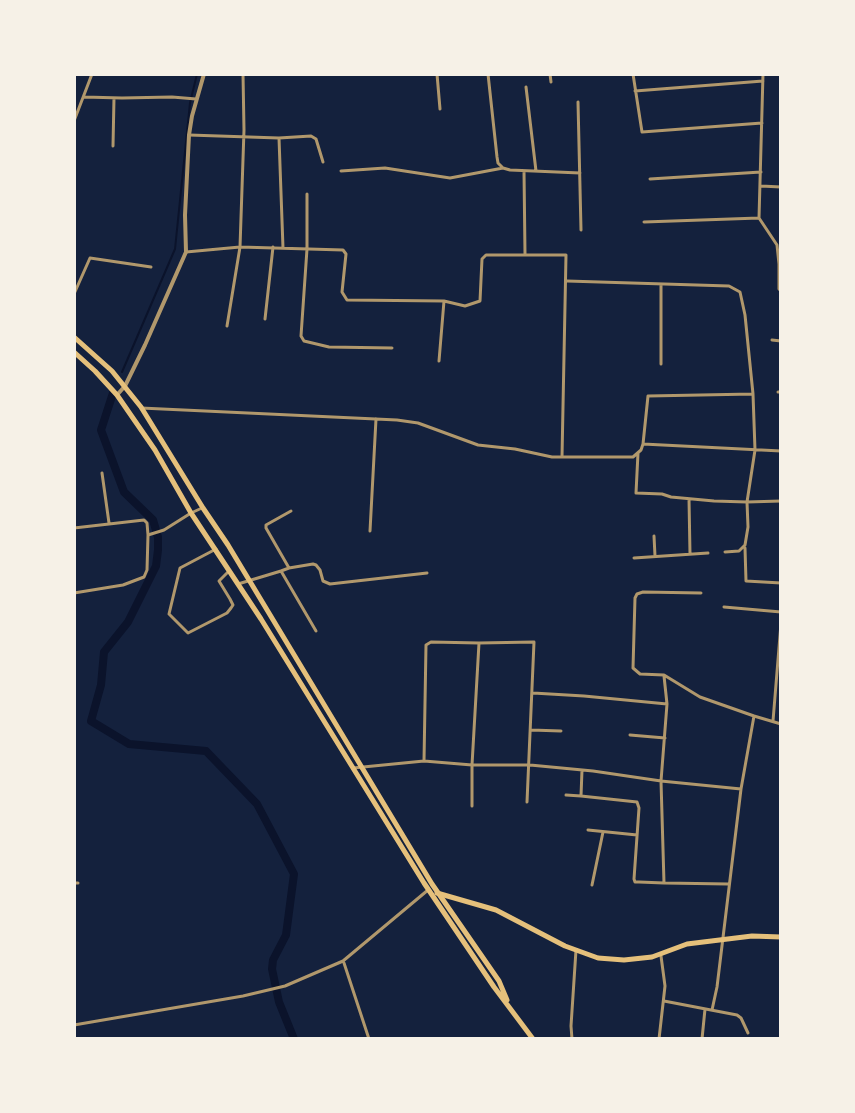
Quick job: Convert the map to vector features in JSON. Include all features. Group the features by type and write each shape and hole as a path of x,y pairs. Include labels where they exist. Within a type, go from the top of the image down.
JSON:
{"main road":[{"path":"74,337 112,371 141,408 228,545 432,884 499,981 509,1006"},
{"path":"74,352 117,395 155,450 191,513 261,619 428,890 533,1039"},
{"path":"428,890 496,910 598,958 624,960 652,957 687,944 752,936 781,937"}],"street":[{"path":"74,121 92,74"},
{"path":"117,395 125,386 186,252 185,194 192,99 204,74"},
{"path":"227,326 240,247 243,74"},
{"path":"437,74 440,109"},
{"path":"488,74 497,157 503,168"},
{"path":"550,74 551,82"},
{"path":"633,74 642,132 762,123"},
{"path":"763,74 759,218 779,251 781,291"},
{"path":"635,91 763,81"},
{"path":"526,87 536,171"},
{"path":"84,97 192,99"},
{"path":"113,146 114,98"},
{"path":"578,102 581,230"},
{"path":"189,135 314,137 323,162"},
{"path":"279,138 283,248"},
{"path":"341,171 385,168 450,178 503,168 580,173"},
{"path":"524,171 525,254"},
{"path":"650,179 761,172"},
{"path":"760,186 781,187"},
{"path":"307,194 301,336 304,341 329,347 392,348"},
{"path":"644,222 759,218"},
{"path":"186,252 240,247 340,249 345,251 342,292 347,300 444,301 465,306 480,301 483,256 566,255 562,457"},
{"path":"265,319 273,247"},
{"path":"74,294 90,258 151,267"},
{"path":"567,281 729,286 740,292 753,394 755,450 747,502 746,581 781,583"},
{"path":"661,284 661,364"},
{"path":"439,361 444,301"},
{"path":"772,340 781,341"},
{"path":"141,408 376,418 418,423 478,445 552,457 633,457 643,444 648,396 753,394"},
{"path":"370,531 376,418"},
{"path":"643,444 781,451"},
{"path":"638,453 636,493 689,499 781,501"},
{"path":"102,473 109,523"},
{"path":"689,499 690,554"},
{"path":"150,534 164,530 203,508"},
{"path":"289,568 265,525 291,511"},
{"path":"74,528 144,520 150,534 144,577 123,585 74,593"},
{"path":"654,536 655,556"},
{"path":"725,552 739,551 745,545"},
{"path":"216,549 180,568 169,614 188,633 227,613 233,605 219,581 229,571"},
{"path":"634,558 708,553"},
{"path":"237,584 289,568 316,565 323,581 330,584 427,573"},
{"path":"281,571 316,631"},
{"path":"701,593 640,592 635,598 633,668 640,674 664,675 700,697 781,724"},
{"path":"724,607 781,612"},
{"path":"773,721 779,678 781,623"},
{"path":"424,761 426,645 431,642 534,642 527,802"},
{"path":"472,806 479,643"},
{"path":"664,675 667,704 661,781 664,883"},
{"path":"533,693 667,704"},
{"path":"712,1010 741,789 754,716"},
{"path":"531,730 561,731"},
{"path":"630,735 665,738"},
{"path":"353,768 424,761 530,765 741,789"},
{"path":"581,796 582,770"},
{"path":"566,795 637,802 635,882 729,884"},
{"path":"588,830 637,835"},
{"path":"592,885 603,832"},
{"path":"74,1025 285,986 343,961 428,890"},
{"path":"572,1039 576,950"},
{"path":"659,1039 665,986 660,954"},
{"path":"343,961 369,1039"},
{"path":"664,1001 737,1015 748,1033"},
{"path":"702,1039 705,1009"}],"waterway":[{"path":"122,372 175,249 190,103 197,74"},
{"path":"113,393 101,430 124,492 153,520 158,550 156,566 128,622 104,652 101,685 91,721 129,744 206,751 257,804 294,874 286,935 273,960 272,969 279,1002 294,1039"}]}
